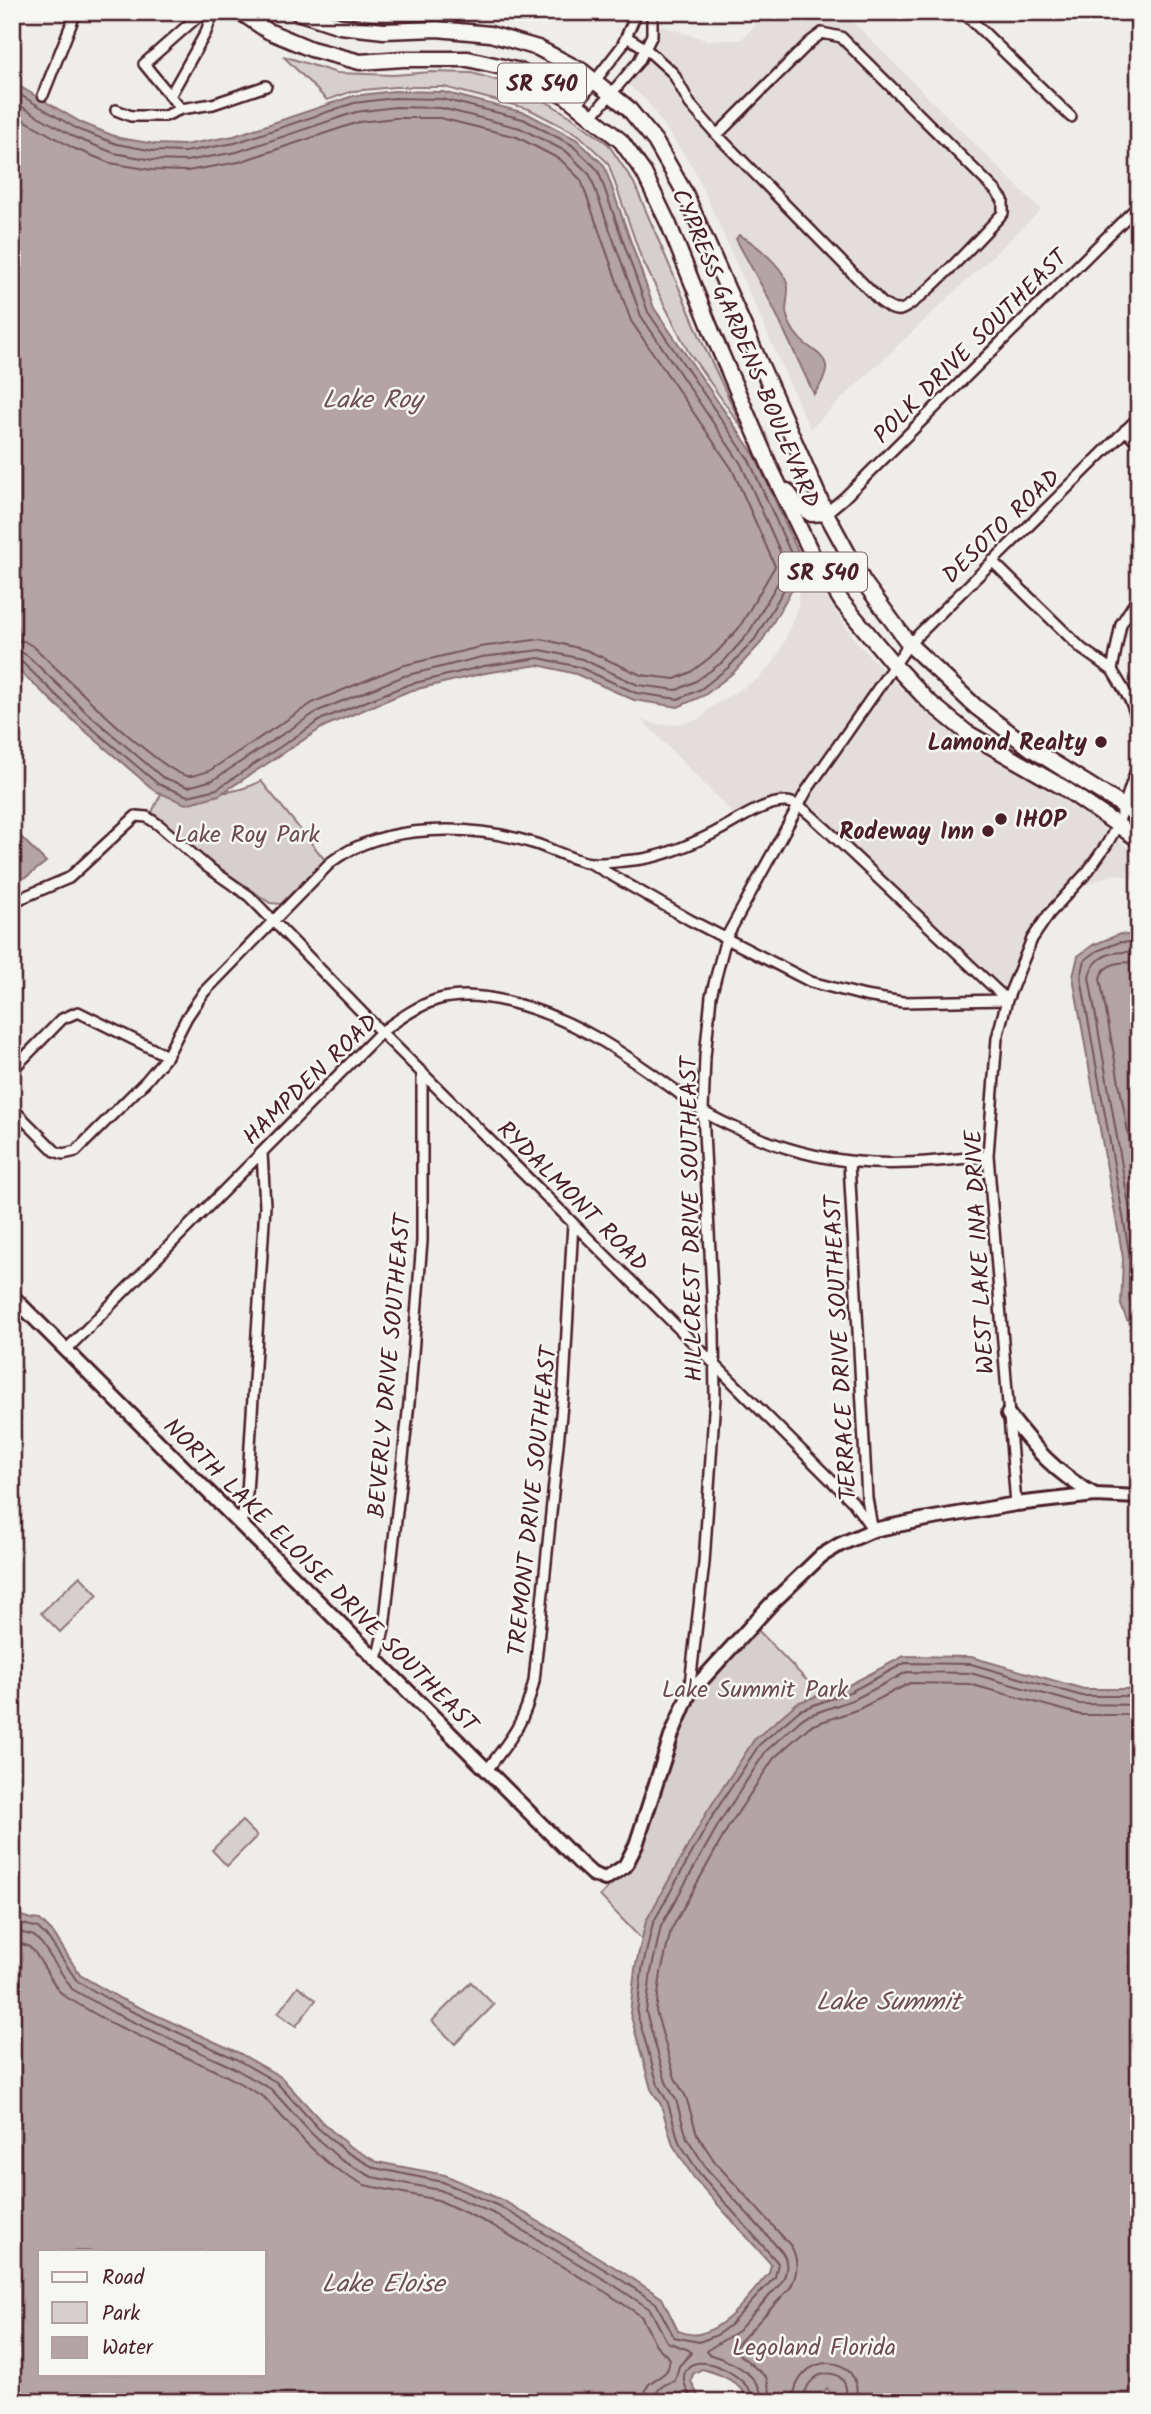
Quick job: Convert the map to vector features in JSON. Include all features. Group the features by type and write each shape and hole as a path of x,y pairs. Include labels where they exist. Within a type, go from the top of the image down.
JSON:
{"main road":[{"name":"CYPRESS GARDENS BOULEVARD","path":"240,12 268,31 311,49 360,62 468,59 520,71 577,104 621,141 644,173 669,225 770,467 812,554 836,593 895,666 927,700 966,732 1064,788 1139,840"},
{"name":"CYPRESS GARDENS BOULEVARD","path":"297,12 340,26 384,31 437,29 490,34 538,48 582,71 628,108 655,141 686,195 826,513 863,581 909,644 986,715 1030,748 1139,816"},
{"path":"770,467 795,502 811,514 826,513"}],"street":[{"path":"43,95 76,12"},
{"path":"181,109 144,64 203,12"},
{"path":"170,96 206,32 213,12"},
{"path":"577,104 627,37 637,12"},
{"path":"592,116 639,61 653,34 652,12"},
{"path":"963,12 1071,117"},
{"path":"627,37 645,48 673,74 695,110 717,135 881,302 893,310 902,310 919,299 1003,213 1003,200 996,191 841,37 832,34 822,33 810,42 717,135"},
{"path":"116,110 131,116 165,116 181,109 213,104 266,86"},
{"name":"POLK DRIVE SOUTHEAST","path":"826,513 863,480 1139,205"},
{"name":"DESOTO ROAD","path":"895,666 909,644 1139,417"},
{"path":"1125,430 1139,443"},
{"path":"992,561 1082,649 1112,670 1130,700 1139,723"},
{"path":"1112,670 1121,624 1139,596"},
{"name":"HILLCREST DRIVE SOUTHEAST","path":"689,1694 704,1563 715,1398 703,1111 711,996 726,937 799,806 818,773 895,666"},
{"name":"WEST LAKE INA DRIVE","path":"1016,1504 988,1155 995,1061 1007,1000 1029,947 1040,926 1088,871 1118,824 1139,761"},
{"path":"590,863 661,855 714,833 755,811 788,802 799,806 826,829 1007,1000"},
{"name":"RYDALMONT ROAD","path":"12,902 69,878 136,816 146,817 249,896 274,920 294,945 853,1502 873,1530"},
{"path":"12,1108 51,1147 63,1154 83,1145 167,1056 187,1017 204,992 308,883 336,858 371,840 420,831 504,836 535,843 590,863 811,982 865,996 903,1002 1007,1000"},
{"name":"HAMPDEN ROAD","path":"66,1349 381,1032 422,1006 456,996 495,999 521,1005 590,1032 703,1111 783,1147 849,1163 936,1163 988,1155"},
{"path":"12,1070 62,1019 78,1012 167,1056"},
{"name":"BEVERLY DRIVE SOUTHEAST","path":"377,1660 386,1615 420,1278 422,1072"},
{"path":"241,1525 247,1493 265,1206 262,1153"},
{"name":"TERRACE DRIVE SOUTHEAST","path":"849,1163 867,1498 873,1530"},
{"name":"TREMONT DRIVE SOUTHEAST","path":"487,1770 519,1728 534,1681 564,1385 573,1223"},
{"name":"NORTH LAKE ELOISE DRIVE SOUTHEAST","path":"12,1296 592,1874 605,1879 625,1866 636,1845 672,1734 689,1694"},
{"path":"1008,1414 1047,1461 1069,1481 1095,1495"},
{"path":"689,1694 808,1567 839,1545 873,1530 1016,1504 1095,1495 1139,1497"}],"shaded area":[{"path":"768,12 843,12 1041,210 810,429 694,169 646,100 626,83 646,57 668,77 696,121 877,306 890,314 905,314 922,303 1006,217 1008,199 1001,187 963,148 845,33 834,29 819,29 718,127 695,101 677,70 652,46 660,25 706,40 741,40","holes":["736,239 788,289 786,316 793,332 820,353 827,372 814,394 771,303"]},
{"path":"823,38 838,42 955,156 997,202 997,212 968,243 916,295 901,304 895,305 884,298 725,134"},
{"path":"811,574 855,640 884,671 797,799 788,796 773,799 735,816 641,719 661,725 699,719 713,706 759,678 773,663 783,645 799,603 797,596"},
{"path":"891,679 950,732 1086,814 1108,832 1084,868 1036,924 1005,991 830,825 805,805 822,776"},
{"path":"1116,838 1139,856 1139,879 1113,874 1076,892"}],"green space":[{"path":"283,56 337,73 472,73 506,83 540,98 608,144 634,183 704,346 745,432 688,351 665,306 641,257 608,163 579,135 529,109 444,87 394,87 353,91 327,100"},
{"name":"Lake Roy Park","path":"261,781 325,860 281,904 270,903 201,855 152,812 167,782 204,791 225,792"},
{"path":"80,1576 98,1595 60,1632 41,1613"},
{"name":"Lake Summit Park","path":"755,1627 824,1698 644,1942 600,1896 627,1868 639,1848 684,1714 696,1692"},
{"path":"242,1821 257,1836 227,1866 212,1850"},
{"path":"471,1982 494,2005 455,2044 432,2021"},
{"path":"298,1986 316,2000 296,2026 278,2013"}],"water":[{"name":"Lake Roy","path":"12,82 82,123 119,138 155,144 184,145 234,136 353,96 394,91 443,92 526,113 576,139 604,165 654,308 755,456 805,567 761,643 734,672 705,695 678,707 634,700 576,674 538,665 485,673 409,691 325,726 219,795 186,804 155,791 12,664"},
{"path":"739,235 761,250 783,274 788,289 788,320 797,336 825,361 823,380 814,394 771,303 736,239"},
{"path":"20,836 46,862 12,884 12,844"},
{"path":"1120,934 1139,937 1139,1326 1127,1320 1121,1305 1123,1258 1073,977 1078,956 1093,945"},
{"name":"Lake Summit","path":"904,1656 971,1657 1084,1689 1139,1689 1139,2402 827,2402 831,2394 827,2388 818,2402 748,2402 736,2384 702,2369 693,2374 691,2381 701,2402 681,2402 673,2397 667,2402 12,2402 12,1913 40,1920 54,1934 80,1975 121,1999 239,2053 281,2077 323,2123 349,2146 377,2162 445,2175 504,2201 662,2298 678,2331 699,2334 729,2317 769,2273 771,2264 694,2178 673,2145 661,2105 651,2089 630,2013 635,1969 646,1921 707,1812 754,1740 797,1703 849,1685"}],"place":[{"name":"Lamond Realty","path":"1101,742"},
{"name":"IHOP","path":"1001,819"},
{"name":"Rodeway Inn","path":"988,831"}],"water label":[{"name":"Lake Eloise","path":"383,2283"}],"park label":[{"name":"Legoland Florida","path":"814,2347"}]}
